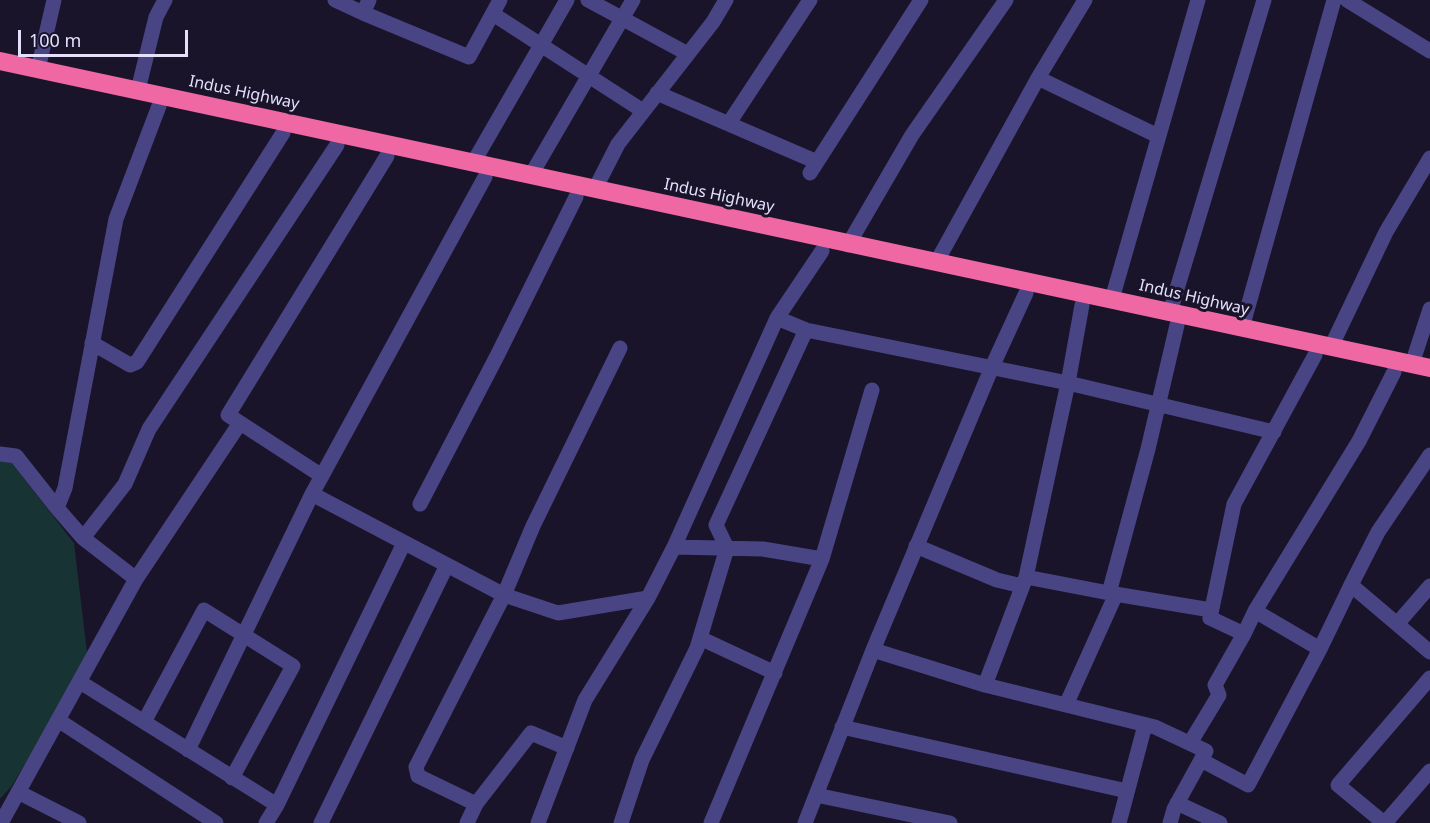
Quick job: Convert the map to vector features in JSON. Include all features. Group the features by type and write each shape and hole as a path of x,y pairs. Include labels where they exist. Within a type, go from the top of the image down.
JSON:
{"highway":[{"name":"Indus Highway","path":"0,61 138,90 294,131 337,145 576,197 614,199 719,222 848,244 989,279 1113,299 1173,319 1323,351 1421,366"},
{"name":"Indus Highway","path":"0,73 159,106 473,163 595,189 614,199"},
{"name":"Indus Highway","path":"719,222 822,251 924,264"},
{"name":"Indus Highway","path":"989,279 1026,293 1082,305 1242,328 1394,372 1430,379"}],"street":[{"path":"38,69 54,0"},
{"path":"138,90 156,17 165,0"},
{"path":"334,0 366,6 469,57 500,0"},
{"path":"473,163 567,0"},
{"path":"588,0 688,54"},
{"path":"531,175 633,0"},
{"path":"595,189 618,144 688,54 726,0"},
{"path":"729,123 810,0"},
{"path":"657,93 729,123 814,167 921,0"},
{"path":"848,244 912,135 1006,0"},
{"path":"924,264 1085,0"},
{"path":"1113,299 1198,0"},
{"path":"1066,705 1113,594 1149,449 1173,319 1264,0"},
{"path":"1242,328 1334,0"},
{"path":"1347,0 1430,51"},
{"path":"493,14 643,111"},
{"path":"1038,78 1158,136"},
{"path":"57,508 65,488 116,219 159,106"},
{"path":"92,343 130,365 137,362 294,131"},
{"path":"83,538 125,484 149,429 337,145"},
{"path":"322,476 228,415 387,156"},
{"path":"1244,634 1210,618 1234,504 1323,351 1386,232 1430,158"},
{"path":"189,750 312,495 485,177"},
{"path":"420,504 576,197"},
{"path":"538,823 585,700 648,598 674,547 777,318 822,251"},
{"path":"805,823 916,546 1026,293"},
{"path":"985,685 1024,581 1068,383 1082,305"},
{"path":"1421,366 1430,309"},
{"path":"777,318 806,330 1068,383 1274,432"},
{"path":"621,823 642,760 700,638 727,548 716,525 806,330"},
{"path":"476,804 418,776 416,767 504,595 533,526 620,348"},
{"path":"1190,743 1219,695 1215,685 1255,611 1359,441 1394,372"},
{"path":"711,823 822,559 872,390"},
{"path":"1,823 136,579 240,423"},
{"path":"0,454 16,456 83,538 136,579"},
{"path":"1202,760 1248,785 1320,649 1378,532 1428,461"},
{"path":"312,495 504,595 558,613 648,598"},
{"path":"266,823 277,805 404,543"},
{"path":"916,546 997,580 1024,581 1211,610"},
{"path":"674,547 763,549 822,559"},
{"path":"321,823 447,565"},
{"path":"1351,585 1430,652"},
{"path":"1397,624 1430,586"},
{"path":"144,722 204,610 293,666 232,778"},
{"path":"1255,611 1320,649"},
{"path":"700,638 775,673"},
{"path":"873,650 985,685 1145,725 1206,751 1177,803 1170,823"},
{"path":"1430,678 1338,785 1384,823 1430,771"},
{"path":"80,682 277,805"},
{"path":"58,720 216,823"},
{"path":"1119,823 1145,725"},
{"path":"843,727 1127,791"},
{"path":"467,823 476,804 531,733 567,748"},
{"path":"18,792 79,823"},
{"path":"816,795 950,823"},
{"path":"1177,803 1220,823"}],"green space":[{"path":"0,453 5,454 74,543 88,661 11,787 0,799"}]}
